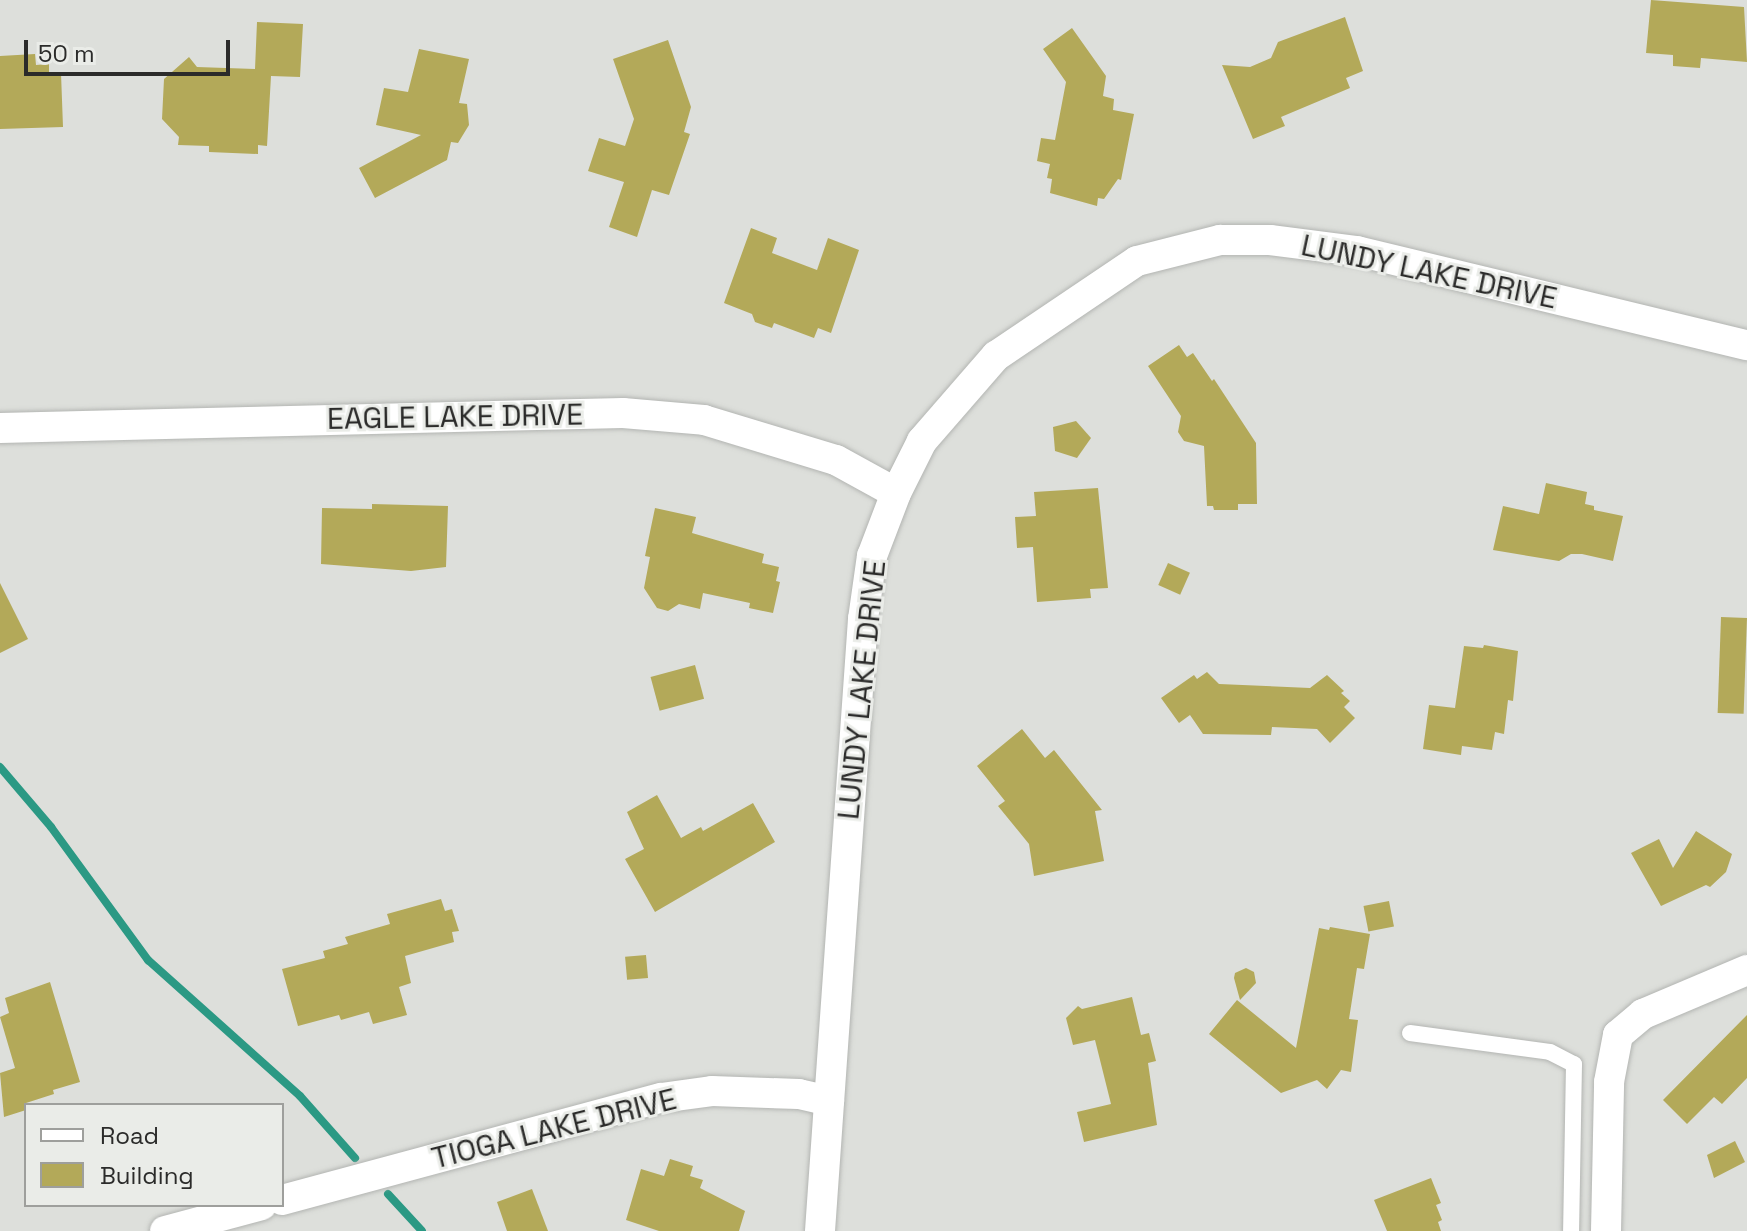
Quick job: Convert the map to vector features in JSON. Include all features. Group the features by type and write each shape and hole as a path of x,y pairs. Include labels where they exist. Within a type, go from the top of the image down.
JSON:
{"street":[{"name":"LUNDY LAKE DRIVE","path":"820,1231 863,619 872,556 896,493 922,441 996,356 1137,261 1220,240 1270,240 1357,251 1747,345"},
{"name":"EAGLE LAKE DRIVE","path":"0,428 623,413 704,420 836,460 896,493"},
{"path":"1606,1231 1609,1082 1618,1035 1643,1014 1747,970"},
{"name":"TIOGA LAKE DRIVE","path":"284,1199 661,1098 712,1091 799,1094 829,1101"},
{"path":"165,1231 255,1207"}],"lane":[{"path":"1410,1033 1550,1052 1574,1064 1571,1231"}],"building":[{"path":"1651,0 1744,7 1747,62 1701,58 1700,68 1673,66 1673,55 1646,53"},
{"path":"1345,17 1363,71 1346,78 1350,88 1281,117 1285,126 1253,139 1222,65 1250,67 1271,58 1278,42"},
{"path":"257,22 303,24 300,77 271,76 267,146 258,145 258,154 209,152 209,146 178,145 179,137 162,119 164,79 189,57 197,67 255,69"},
{"path":"1072,28 1106,76 1103,96 1114,99 1113,110 1134,114 1121,180 1118,179 1104,199 1098,198 1097,206 1050,193 1052,179 1047,178 1050,164 1037,161 1041,138 1055,140 1066,82 1043,49"},
{"path":"668,40 691,107 684,132 690,134 669,195 652,190 637,237 609,227 624,182 588,171 599,138 625,146 634,119 613,59"},
{"path":"419,49 469,59 459,103 467,104 469,125 458,143 451,142 447,160 375,198 359,168 421,135 376,125 384,88 408,92"},
{"path":"35,54 36,65 49,64 49,73 61,73 63,127 0,129 0,56"},
{"path":"751,228 777,238 772,253 817,270 828,238 859,250 831,333 818,328 814,338 774,323 772,328 755,322 752,314 724,303"},
{"path":"1179,345 1187,357 1193,353 1212,381 1214,379 1256,443 1257,504 1238,504 1238,510 1214,510 1213,506 1207,506 1204,446 1184,441 1178,432 1181,416 1148,366"},
{"path":"1076,421 1091,438 1077,458 1055,451 1053,427"},
{"path":"1546,483 1587,492 1585,504 1594,506 1594,510 1623,516 1613,561 1571,554 1559,561 1493,550 1503,506 1539,514"},
{"path":"1098,488 1108,588 1090,589 1091,598 1037,602 1033,547 1017,548 1015,517 1036,516 1034,492"},
{"path":"372,504 448,506 446,567 411,571 321,564 322,508 372,509"},
{"path":"655,508 696,517 692,533 764,554 762,563 779,567 776,581 780,582 773,613 749,608 750,603 703,593 700,609 679,604 668,611 657,608 644,588 650,557 645,556"},
{"path":"1168,563 1190,573 1180,595 1158,585"},
{"path":"0,583 28,639 0,653"},
{"path":"1721,617 1747,618 1744,714 1718,713"},
{"path":"1484,645 1518,651 1513,701 1508,700 1504,734 1495,732 1492,750 1462,746 1461,755 1423,749 1429,705 1455,708 1464,646 1483,648"},
{"path":"695,665 704,699 660,711 651,677"},
{"path":"1207,672 1219,684 1310,688 1327,675 1344,691 1341,693 1350,701 1344,707 1355,718 1330,743 1317,729 1272,727 1271,735 1203,734 1190,715 1179,723 1161,698 1194,675 1197,679"},
{"path":"1022,729 1045,758 1054,750 1102,810 1095,811 1104,861 1034,876 1029,844 998,806 1005,801 977,766"},
{"path":"657,795 681,838 701,827 703,831 753,803 775,842 655,912 625,859 644,849 627,812"},
{"path":"1696,831 1732,854 1726,872 1710,887 1706,885 1661,906 1631,853 1659,839 1673,868"},
{"path":"441,899 445,911 452,909 459,931 452,932 454,942 405,956 411,983 399,987 407,1015 373,1024 369,1012 341,1020 339,1015 298,1026 282,969 325,958 323,951 348,944 345,937 390,924 387,914"},
{"path":"1389,901 1394,927 1368,931 1363,906"},
{"path":"1330,927 1370,934 1364,969 1357,968 1349,1019 1358,1020 1351,1072 1341,1070 1327,1089 1317,1080 1281,1093 1209,1034 1237,1000 1296,1048 1319,928 1329,930"},
{"path":"646,955 648,978 627,980 625,957"},
{"path":"1246,968 1254,972 1256,983 1240,1000 1234,978 1235,973"},
{"path":"50,982 80,1082 24,1103 24,1111 4,1117 0,1073 15,1068 0,1017 9,1013 5,998"},
{"path":"1132,997 1141,1035 1149,1033 1156,1061 1148,1063 1157,1125 1084,1142 1077,1112 1111,1104 1095,1040 1073,1045 1066,1018 1078,1006 1082,1009"},
{"path":"1747,1015 1747,1078 1722,1104 1714,1097 1687,1124 1663,1100"},
{"path":"1735,1141 1745,1162 1714,1178 1707,1155"},
{"path":"670,1159 693,1166 690,1176 703,1180 700,1188 745,1211 739,1231 659,1231 626,1220 641,1169 664,1176"},
{"path":"1431,1178 1441,1203 1436,1205 1442,1220 1438,1222 1441,1231 1387,1231 1374,1200"},
{"path":"532,1189 548,1231 507,1231 497,1202"}],"waterway":[{"path":"0,767 51,827 148,960 300,1096 355,1158"},
{"path":"388,1194 422,1231"}]}
